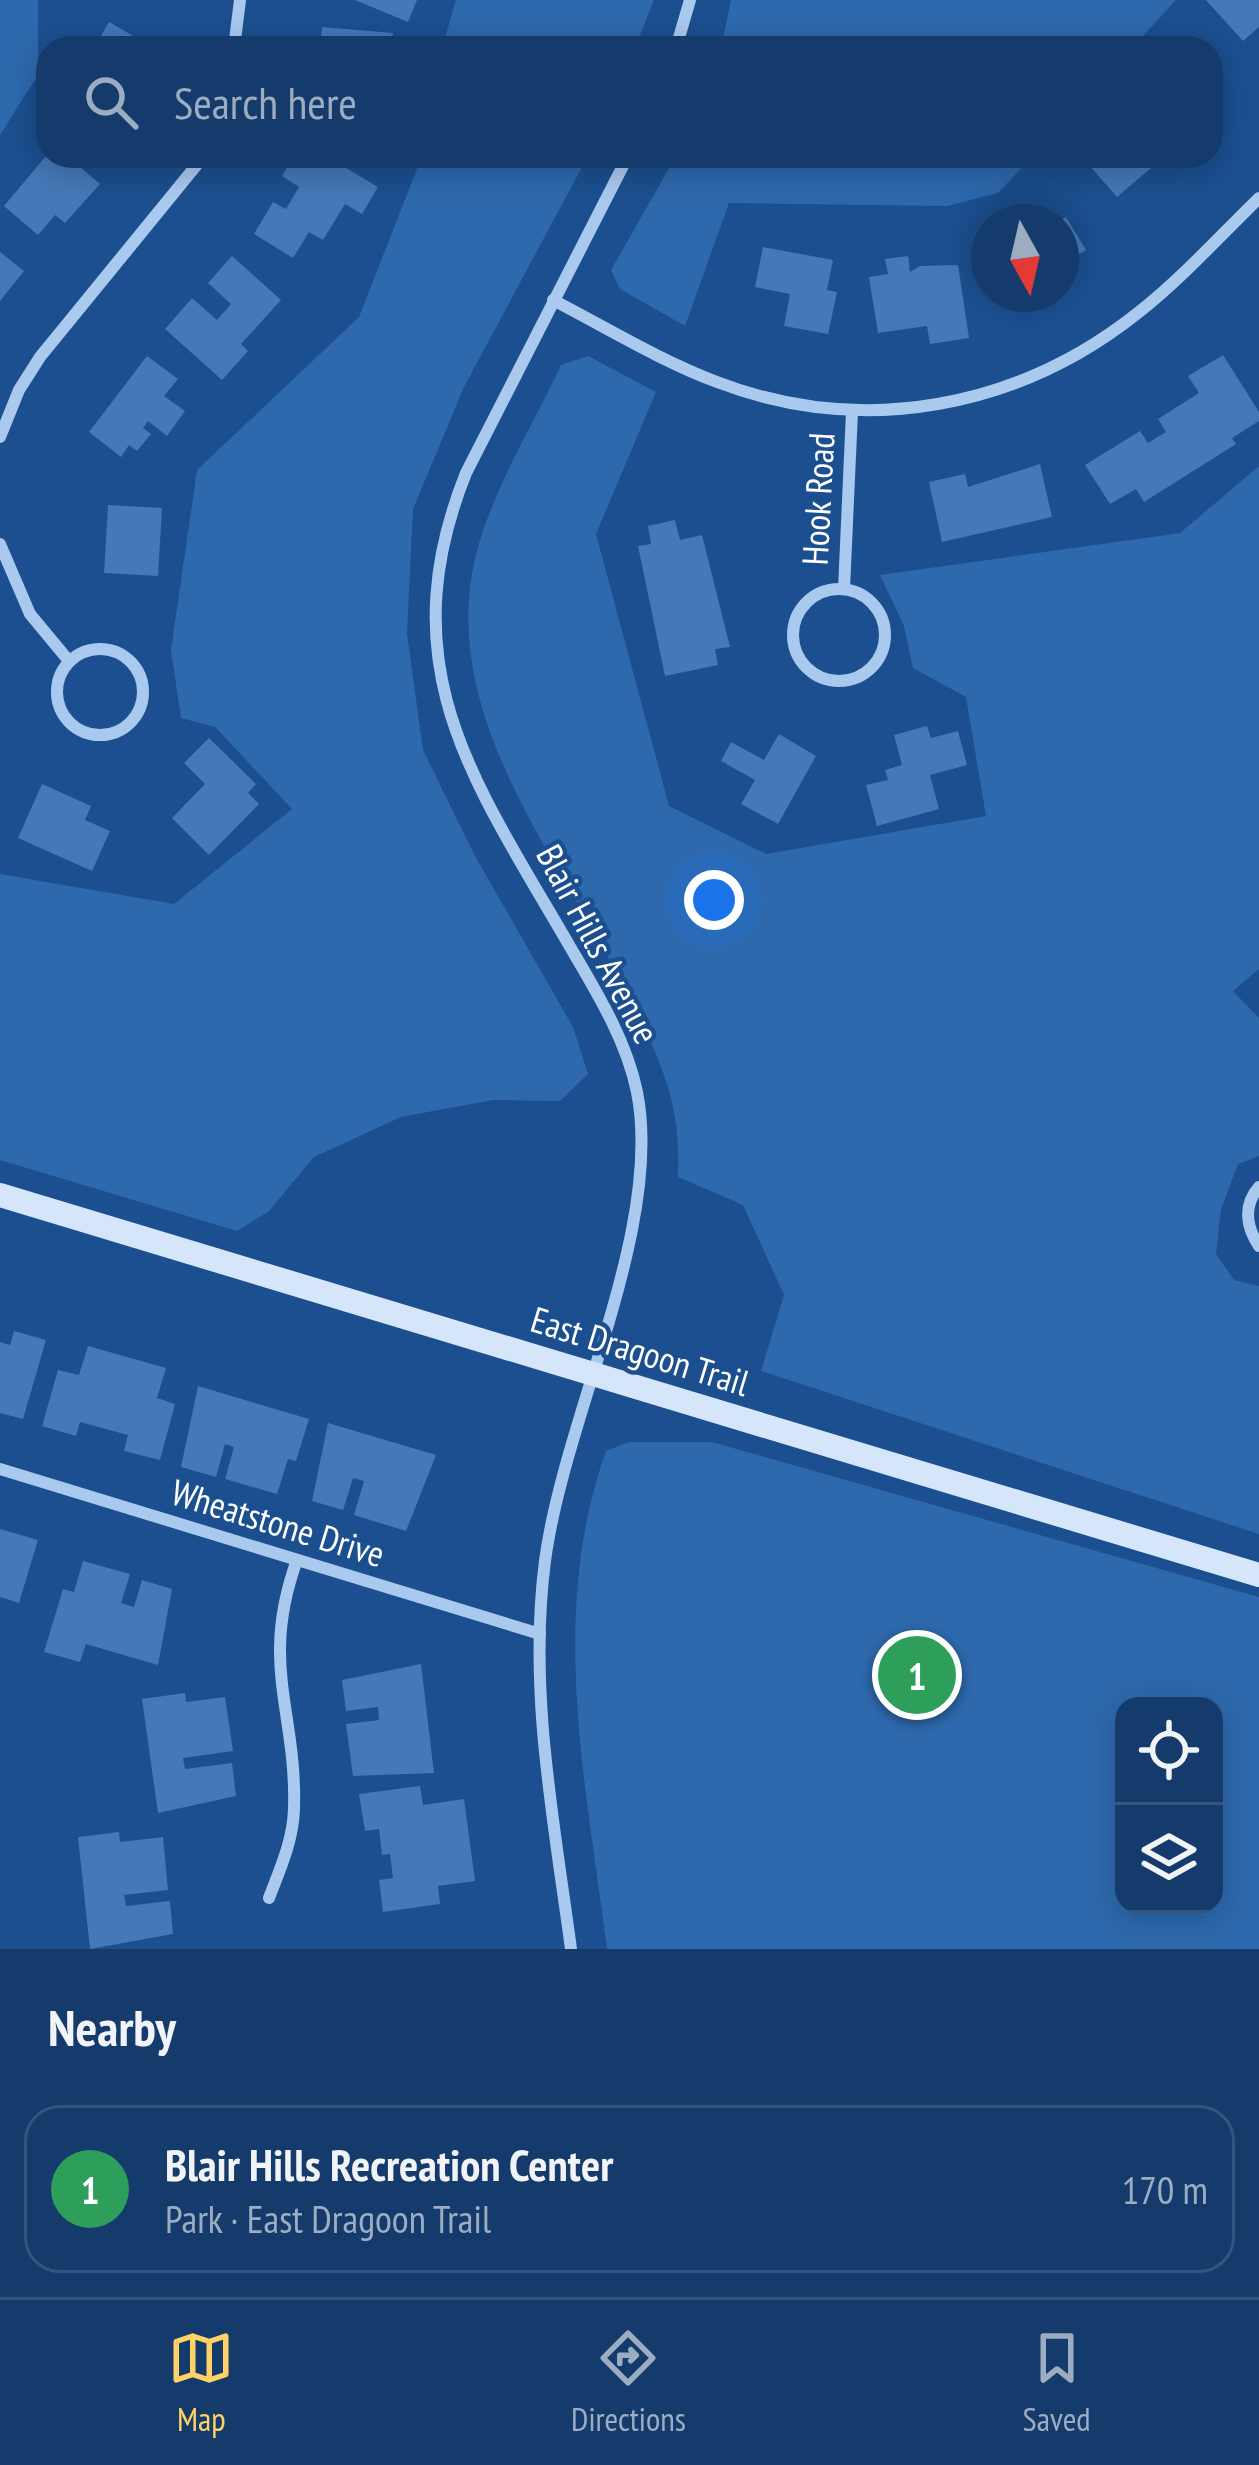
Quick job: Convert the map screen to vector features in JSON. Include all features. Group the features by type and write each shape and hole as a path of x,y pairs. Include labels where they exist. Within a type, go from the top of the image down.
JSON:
{"street":[{"path":"236,36 240,0"},
{"path":"680,36 690,0"},
{"path":"0,437 19,390 40,358 194,168"},
{"name":"Blair Hills Avenue","path":"571,1949 544,1742 540,1634 545,1557 640,1192 643,1160 638,1095 610,1019 467,766 443,698 435,630 448,519 622,168"},
{"path":"554,300 716,382 801,406 851,412 944,405 1049,372 1142,310 1259,198"},
{"name":"Hook Road","path":"844,589 851,412"},
{"path":"0,544 30,614 69,662"},
{"name":"Hook Road","path":"844,589 875,605 886,639 869,670 835,681 804,664 794,630 810,599 844,589"},
{"path":"98,649 128,659 138,671 142,703 124,729 94,736 66,720 56,690 69,662 98,649"},
{"path":"1259,1187 1247,1210 1248,1227 1259,1246"},
{"name":"East Dragoon Trail","path":"0,1195 1259,1575"},
{"name":"Wheatstone Drive","path":"0,1468 540,1634"},
{"path":"269,1898 291,1840 294,1806 277,1660 284,1596 297,1561"}],"shaded area":[{"path":"0,0 38,0 36,78 0,135"},
{"path":"456,0 654,0 640,36 446,36"},
{"path":"731,0 1176,0 1143,36 724,36"},
{"path":"417,168 582,168 464,387 413,509 407,633 423,750 475,856 573,1027 588,1074 560,1101 493,1100 401,1117 314,1157 269,1211 237,1231 0,1160 0,874 174,904 292,809 215,727 181,718 171,650 197,470 359,317"},
{"path":"669,168 1022,168 998,193 947,206 729,203 685,326 620,289 611,270"},
{"path":"588,356 656,392 596,534 669,806 766,854 986,816 966,697 913,668 904,626 880,575 1180,533 1259,466 1259,969 1233,991 1259,1018 1259,1156 1238,1164 1221,1209 1216,1254 1234,1280 1259,1286 1259,1534 761,1371 784,1295 743,1205 678,1177 672,1101 657,1057 505,769 483,712 471,653 469,593 491,510 561,365"},
{"path":"629,1442 712,1442 1259,1597 1259,1949 607,1949 577,1699 575,1636 589,1512 606,1451"}],"building":[{"path":"355,0 417,0 408,22"},
{"path":"1206,0 1259,0 1259,27 1243,41"},
{"path":"109,22 133,36 101,36"},
{"path":"322,27 393,33 393,36 321,36"},
{"path":"36,168 81,168 100,184 65,223 55,215 38,235 4,206"},
{"path":"287,168 346,168 378,187 362,214 345,204 323,240 309,232 293,258 254,234 273,202 286,209 299,187 282,176"},
{"path":"1092,168 1151,168 1117,197"},
{"path":"763,247 833,260 827,290 837,292 828,334 784,326 790,294 755,287"},
{"path":"0,252 24,271 0,301"},
{"path":"232,256 281,300 241,344 248,351 222,380 165,329 192,298 217,320 231,304 208,283"},
{"path":"908,256 910,272 920,266 958,265 969,338 930,344 927,326 878,333 869,277 888,274 885,259"},
{"path":"1223,355 1259,412 1259,421 1232,438 1236,444 1144,502 1136,489 1110,504 1085,465 1140,431 1148,443 1166,432 1158,419 1199,393 1188,376"},
{"path":"147,356 178,379 164,396 185,411 167,436 148,421 143,428 151,434 137,451 129,445 121,457 89,432"},
{"path":"1040,464 1052,517 942,542 929,482 965,474 968,487"},
{"path":"108,505 162,508 158,576 104,573"},
{"path":"675,520 680,540 702,535 730,647 715,649 718,665 665,676 638,546 651,544 648,526"},
{"path":"927,726 931,738 958,731 967,765 930,775 939,809 877,826 866,785 888,780 885,770 902,765 894,735"},
{"path":"779,734 816,756 778,824 741,804 755,780 721,761 731,742 764,760"},
{"path":"209,738 256,784 248,793 259,804 209,855 172,818 205,784 184,763"},
{"path":"42,784 91,806 85,820 110,831 92,871 18,838"},
{"path":"14,1331 46,1340 23,1419 0,1413 0,1342 10,1345"},
{"path":"88,1346 166,1368 157,1398 175,1404 160,1460 124,1451 128,1435 80,1422 76,1436 42,1426 58,1370 79,1375"},
{"path":"198,1386 309,1419 296,1461 288,1459 277,1494 225,1479 234,1447 225,1444 216,1477 181,1467"},
{"path":"328,1423 436,1455 406,1531 354,1515 364,1481 353,1478 343,1510 312,1501"},
{"path":"0,1529 38,1540 19,1603 0,1597"},
{"path":"83,1561 130,1574 121,1603 134,1607 142,1580 172,1589 158,1665 86,1644 80,1662 44,1652 63,1589 74,1592"},
{"path":"421,1664 434,1773 353,1776 346,1724 379,1720 378,1707 346,1711 342,1680"},
{"path":"185,1693 186,1702 225,1697 233,1751 183,1758 185,1769 232,1763 236,1796 158,1813 142,1699"},
{"path":"420,1786 423,1805 464,1799 475,1881 438,1886 440,1904 383,1912 379,1880 393,1878 390,1854 382,1855 379,1829 365,1831 359,1794"},
{"path":"119,1832 120,1842 163,1837 168,1890 124,1895 126,1906 170,1901 173,1934 90,1949 78,1837"}],"place":[{"name":"Blair Hills Recreation Center","path":"917,1675"}]}
